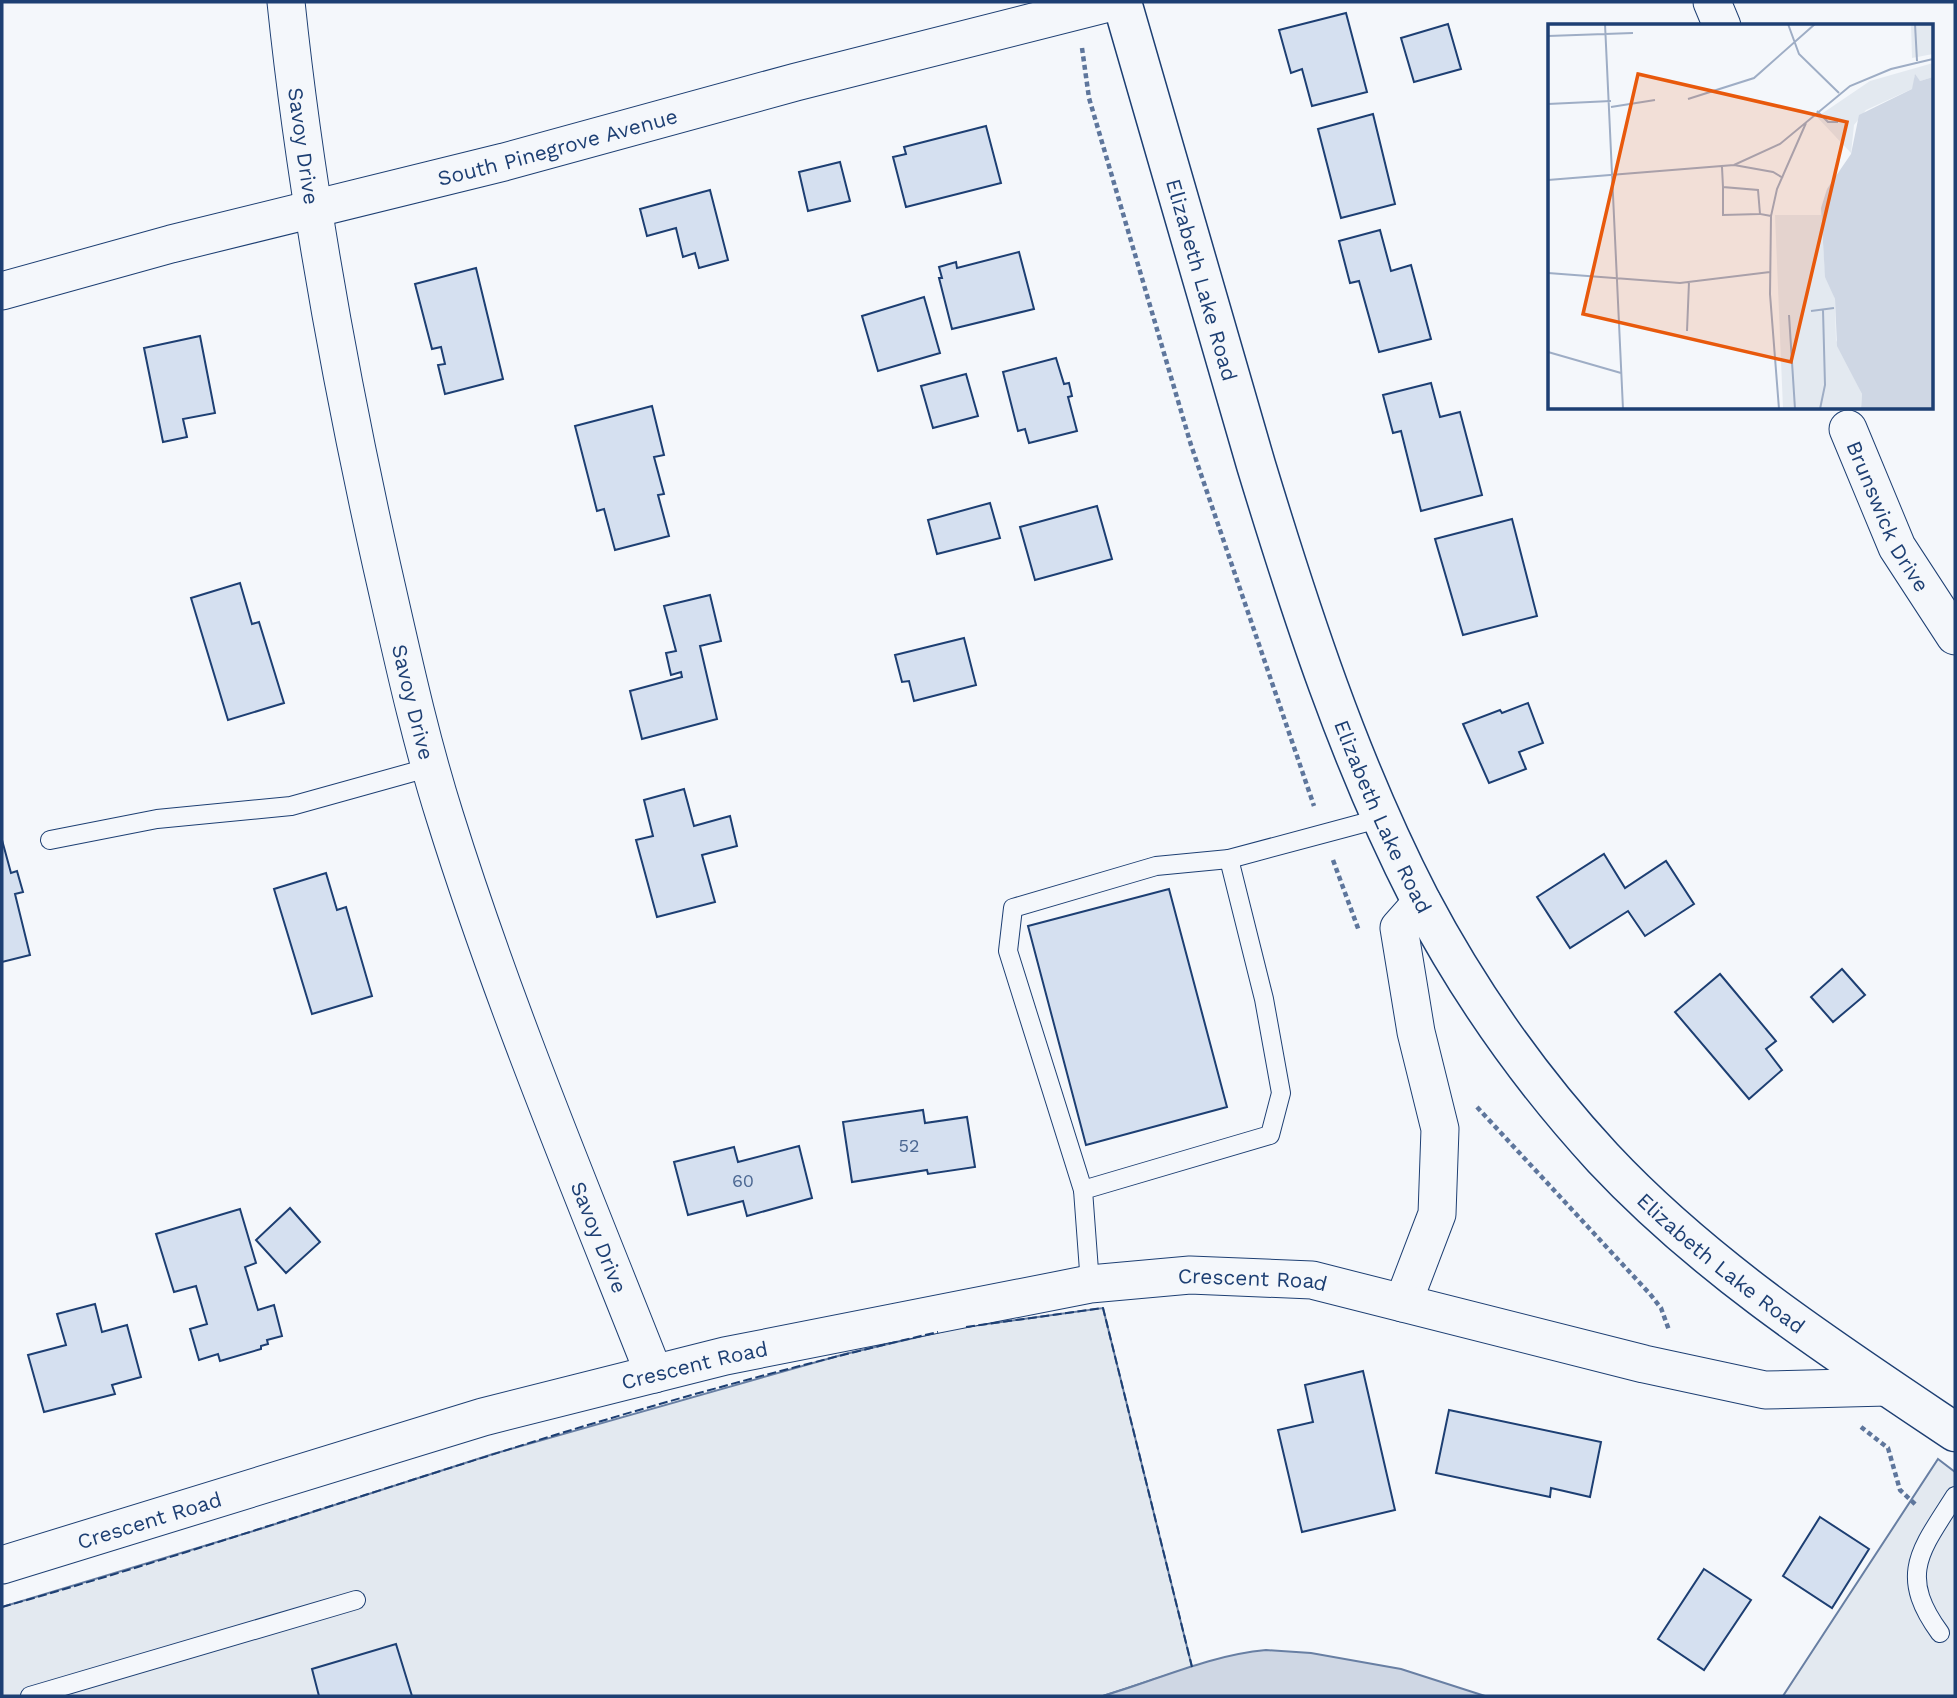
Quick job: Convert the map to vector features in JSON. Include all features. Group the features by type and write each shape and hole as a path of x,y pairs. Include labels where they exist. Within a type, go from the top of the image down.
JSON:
{"street":[{"name":"Savoy Drive","path":"286,2 311,209 353,440 431,767 477,914 532,1067 654,1374"},
{"name":"South Pinegrove Avenue","path":"2,291 171,244 504,163 796,82 1112,2"},
{"name":"Elizabeth Lake Road","path":"1122,2 1276,528 1328,683 1382,818 1422,902 1503,1034 1553,1100 1605,1160 1684,1237 1783,1316 1955,1432"},
{"path":"1712,2 1721,24"},
{"name":"Brunswick Drive","path":"1849,429 1896,547 1955,636"},
{"path":"1403,1303 1437,1214 1440,1129 1416,1032 1399,928 1422,902"},
{"name":"Crescent Road","path":"2,1565 483,1417 724,1356 1090,1284 1190,1275 1312,1280 1644,1364 1765,1390 1887,1387"}],"lane":[{"path":"50,840 157,819 291,806 431,767"},
{"path":"1090,1284 1083,1189 1008,951 1013,908 1156,866 1229,859 1382,818"},
{"path":"1083,1189 1270,1135 1280,1093 1264,999 1229,859"},
{"path":"1940,1633 1920,1599 1916,1576 1919,1557 1955,1496"},
{"path":"30,1696 356,1600"}],"path":[{"path":"1809,1390 1888,1448 1900,1490 1918,1508 1939,1521"}],"shaded area":[{"path":"1103,1308 1192,1667 1103,1696 2,1696 2,1607 260,1529 493,1454 845,1354 957,1328"},
{"path":"1938,1459 1955,1472 1955,1696 1783,1696"},
{"path":"1266,1650 1311,1653 1401,1669 1485,1696 1103,1696 1224,1657"}],"building":[{"path":"1346,13 1367,92 1312,106 1302,69 1291,73 1279,30"},
{"path":"1448,24 1461,69 1414,82 1401,38"},
{"path":"1373,114 1395,204 1341,218 1318,129"},
{"path":"986,126 1001,183 906,207 893,157 906,154 904,147"},
{"path":"840,162 850,201 808,211 799,172"},
{"path":"710,190 728,260 699,268 695,253 683,257 676,228 647,236 640,209"},
{"path":"1380,230 1391,271 1411,265 1431,339 1379,352 1359,281 1350,283 1339,241"},
{"path":"1019,252 1034,309 952,329 939,278 942,278 939,267 956,262 957,268"},
{"path":"476,268 503,379 445,394 438,365 445,364 441,347 432,349 415,284"},
{"path":"924,297 940,353 878,371 862,316"},
{"path":"200,336 215,413 183,419 187,437 163,442 144,348"},
{"path":"1056,358 1064,384 1069,383 1072,396 1068,397 1077,431 1029,443 1025,429 1018,431 1003,372"},
{"path":"966,374 978,416 933,428 921,386"},
{"path":"1431,383 1440,417 1460,412 1482,495 1421,511 1401,431 1393,433 1383,395"},
{"path":"652,406 664,455 654,457 664,494 658,495 669,536 615,550 604,509 597,511 575,426"},
{"path":"990,503 1000,538 937,554 928,520"},
{"path":"1097,506 1112,559 1035,580 1020,527"},
{"path":"1512,519 1537,616 1463,635 1435,539"},
{"path":"240,583 252,624 259,622 284,703 228,720 191,598"},
{"path":"710,595 721,641 700,646 717,719 642,739 630,691 682,677 681,672 671,675 666,653 676,651 664,606"},
{"path":"964,638 976,685 914,701 909,681 902,682 895,655"},
{"path":"1528,703 1543,743 1519,752 1526,769 1489,783 1463,724"},
{"path":"684,789 694,826 730,816 737,846 702,855 715,902 657,917 636,840 653,836 644,800"},
{"path":"2,840 11,873 17,871 23,892 15,894 30,955 2,962"},
{"path":"1604,854 1625,888 1666,861 1694,904 1645,936 1628,911 1570,948 1537,897"},
{"path":"326,873 337,910 346,907 372,996 312,1014 274,889"},
{"path":"1169,889 1227,1107 1086,1145 1028,926"},
{"path":"1842,969 1865,995 1833,1022 1811,997"},
{"path":"1720,974 1776,1041 1766,1049 1782,1070 1749,1099 1675,1012"},
{"path":"923,1110 925,1123 967,1117 975,1167 928,1174 927,1170 852,1182 843,1122"},
{"path":"799,1146 812,1198 747,1216 743,1201 688,1215 674,1162 734,1147 738,1162"},
{"path":"290,1208 320,1242 286,1273 256,1240"},
{"path":"240,1209 256,1263 245,1267 258,1310 274,1305 282,1336 267,1340 268,1344 261,1346 261,1349 220,1361 218,1354 199,1360 190,1329 207,1324 196,1286 174,1292 156,1234"},
{"path":"95,1304 102,1332 127,1325 141,1377 112,1385 115,1394 44,1412 28,1355 66,1345 57,1314"},
{"path":"1363,1371 1395,1510 1302,1532 1278,1430 1313,1422 1305,1385"},
{"path":"1449,1410 1601,1442 1590,1497 1551,1488 1550,1497 1436,1473"},
{"path":"1820,1517 1869,1549 1832,1608 1783,1576"},
{"path":"1704,1569 1751,1600 1704,1670 1658,1639"},
{"path":"396,1644 412,1696 319,1696 312,1669"}],"fence":[{"path":"966,1327 1103,1308 1192,1667"},
{"path":"2,1607 602,1421 769,1374 938,1332"}]}
